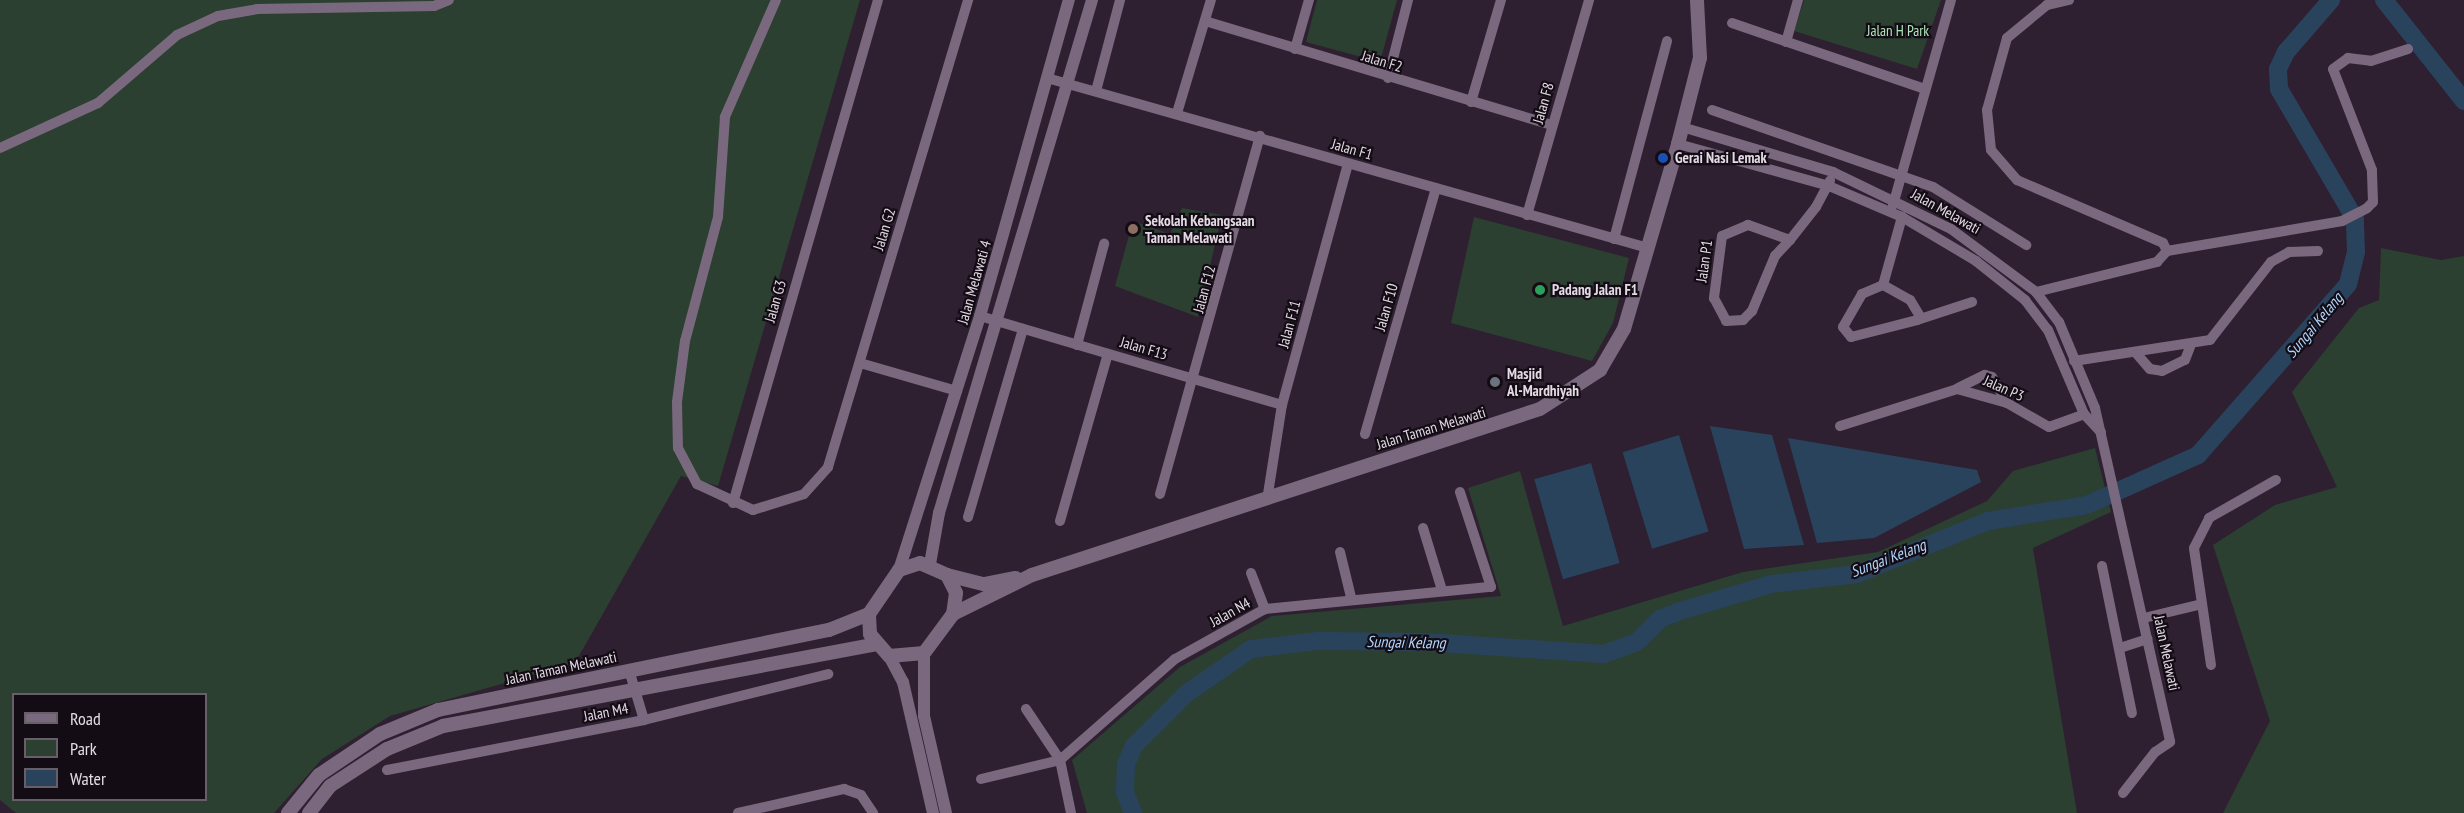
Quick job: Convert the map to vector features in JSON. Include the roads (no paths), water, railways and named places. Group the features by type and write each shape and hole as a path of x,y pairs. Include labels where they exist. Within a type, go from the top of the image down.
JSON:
{"main road":[{"name":"Jalan Taman Melawati","path":"953,614 1032,576 1268,494 1485,430 1575,389 1600,370 1624,329 1683,127 1700,58 1697,0"},
{"path":"930,564 947,575 956,593 953,614 924,653 889,656 875,644 869,614 899,570 930,564"},
{"name":"Jalan Taman Melawati","path":"947,575 984,584 1032,576"},
{"name":"Jalan Taman Melawati","path":"288,813 319,775 380,734 438,710 830,630 869,614"},
{"path":"309,813 330,786 387,749 443,726 633,686 875,644"}],"street":[{"path":"0,148 98,103 177,35 218,16 257,9 434,6 449,0"},
{"path":"733,503 697,484 686,468 678,448 677,402 686,341 718,216 724,117 776,0"},
{"name":"Jalan G3","path":"733,503 878,0"},
{"name":"Jalan G2","path":"733,503 753,510 788,503 814,487 828,467 968,0"},
{"name":"Jalan Melawati 4","path":"899,570 980,316 1069,0"},
{"path":"930,564 939,513 1092,0"},
{"path":"1096,91 1120,0"},
{"path":"1177,113 1211,0"},
{"path":"1295,49 1309,0"},
{"path":"1388,78 1408,0"},
{"path":"1471,102 1501,0"},
{"name":"Jalan F8","path":"1527,215 1589,0"},
{"path":"1786,42 1798,0"},
{"path":"1891,212 1951,0"},
{"path":"2069,0 2047,5 2007,38 1987,110 1991,150 2017,180 2163,243 2167,251"},
{"name":"Jalan F2","path":"1205,21 1388,78 1552,124"},
{"path":"1732,23 1925,89"},
{"path":"1614,239 1667,41"},
{"path":"2036,292 2157,262 2167,251 2352,217 2367,208 2373,202 2372,170 2333,69 2348,58 2371,61 2408,49"},
{"name":"Jalan F1","path":"1047,78 1260,136 1348,164 1648,249"},
{"path":"1712,110 1933,187 2026,245"},
{"name":"Jalan Melawati","path":"1683,127 1833,172 1894,200 1984,250 2036,292 2079,360 2101,432 2120,505 2170,742 2155,752 2123,793"},
{"name":"Jalan F12","path":"1160,494 1196,379 1260,136"},
{"name":"Jalan Melawati","path":"1678,144 1829,186 1902,217 1976,261 2025,300 2064,363 2084,414 2101,432"},
{"name":"Jalan F11","path":"1268,494 1282,405 1348,164"},
{"name":"Jalan P1","path":"1790,240 1748,225 1722,236 1714,298 1726,321 1743,320 1752,311 1775,256 1790,240 1829,186 1833,172"},
{"name":"Jalan F10","path":"1365,434 1436,188"},
{"path":"1883,285 1902,217"},
{"path":"1077,345 1104,244"},
{"path":"2064,363 2190,347 2210,340 2271,262 2289,252 2318,251"},
{"path":"1883,285 1910,300 1921,318"},
{"path":"1883,285 1863,294 1848,312 1846,334 1921,318 1972,302"},
{"name":"Jalan F13","path":"980,316 1282,405"},
{"path":"968,517 1023,329"},
{"path":"2136,353 2150,369 2162,371 2185,360 2190,347"},
{"path":"1060,521 1108,354"},
{"path":"860,363 957,391"},
{"path":"1840,426 1957,389 1985,375 1992,377 2007,403"},
{"name":"Jalan P3","path":"1957,389 2007,403 2049,427 2084,414"},
{"path":"2211,665 2198,605 2194,548 2209,518 2276,480"},
{"name":"Jalan N4","path":"1060,760 1175,659 1265,609 1351,597 1491,587 1460,492"},
{"path":"1423,528 1442,590"},
{"path":"1340,552 1351,597"},
{"path":"2102,566 2132,713"},
{"path":"1251,573 1265,609"},
{"path":"2144,618 2198,605"},
{"path":"2120,648 2148,639"},
{"path":"924,653 924,716 946,813"},
{"path":"889,656 903,682 933,813"},
{"path":"629,670 644,720"},
{"name":"Jalan M4","path":"387,770 644,720 828,674"},
{"path":"1026,709 1060,760 1071,813"},
{"path":"981,779 1060,760"},
{"path":"738,813 844,789 861,795 873,813"}],"water":[{"path":"1710,426 1772,435 1804,545 1744,549"},
{"path":"1679,435 1709,532 1652,549 1623,452"},
{"path":"1788,438 1977,470 1981,482 1874,538 1817,543"},
{"path":"1591,463 1620,563 1563,579 1534,479"}],"waterway":[{"name":"Sungai Kelang","path":"1133,813 1125,792 1126,764 1134,746 1187,693 1251,649 1317,641 1424,642 1604,654 1637,642 1660,619 1677,612 1771,584 1857,574 1988,521 2087,505 2198,455 2348,284 2356,252 2355,219 2279,89 2278,69 2286,52 2331,0"},
{"name":"Sungai Kelang","path":"2384,0 2464,101"}],"place":[{"name":"Gerai Nasi Lemak","path":"1663,158"},
{"name":"Sekolah Kebangsaan Taman Melawati","path":"1133,229"},
{"name":"Padang Jalan F1","path":"1540,290"},
{"name":"Masjid Al-Mardhiyah","path":"1495,382"}],"park label":[{"name":"Jalan H Park","path":"1898,31"}]}
